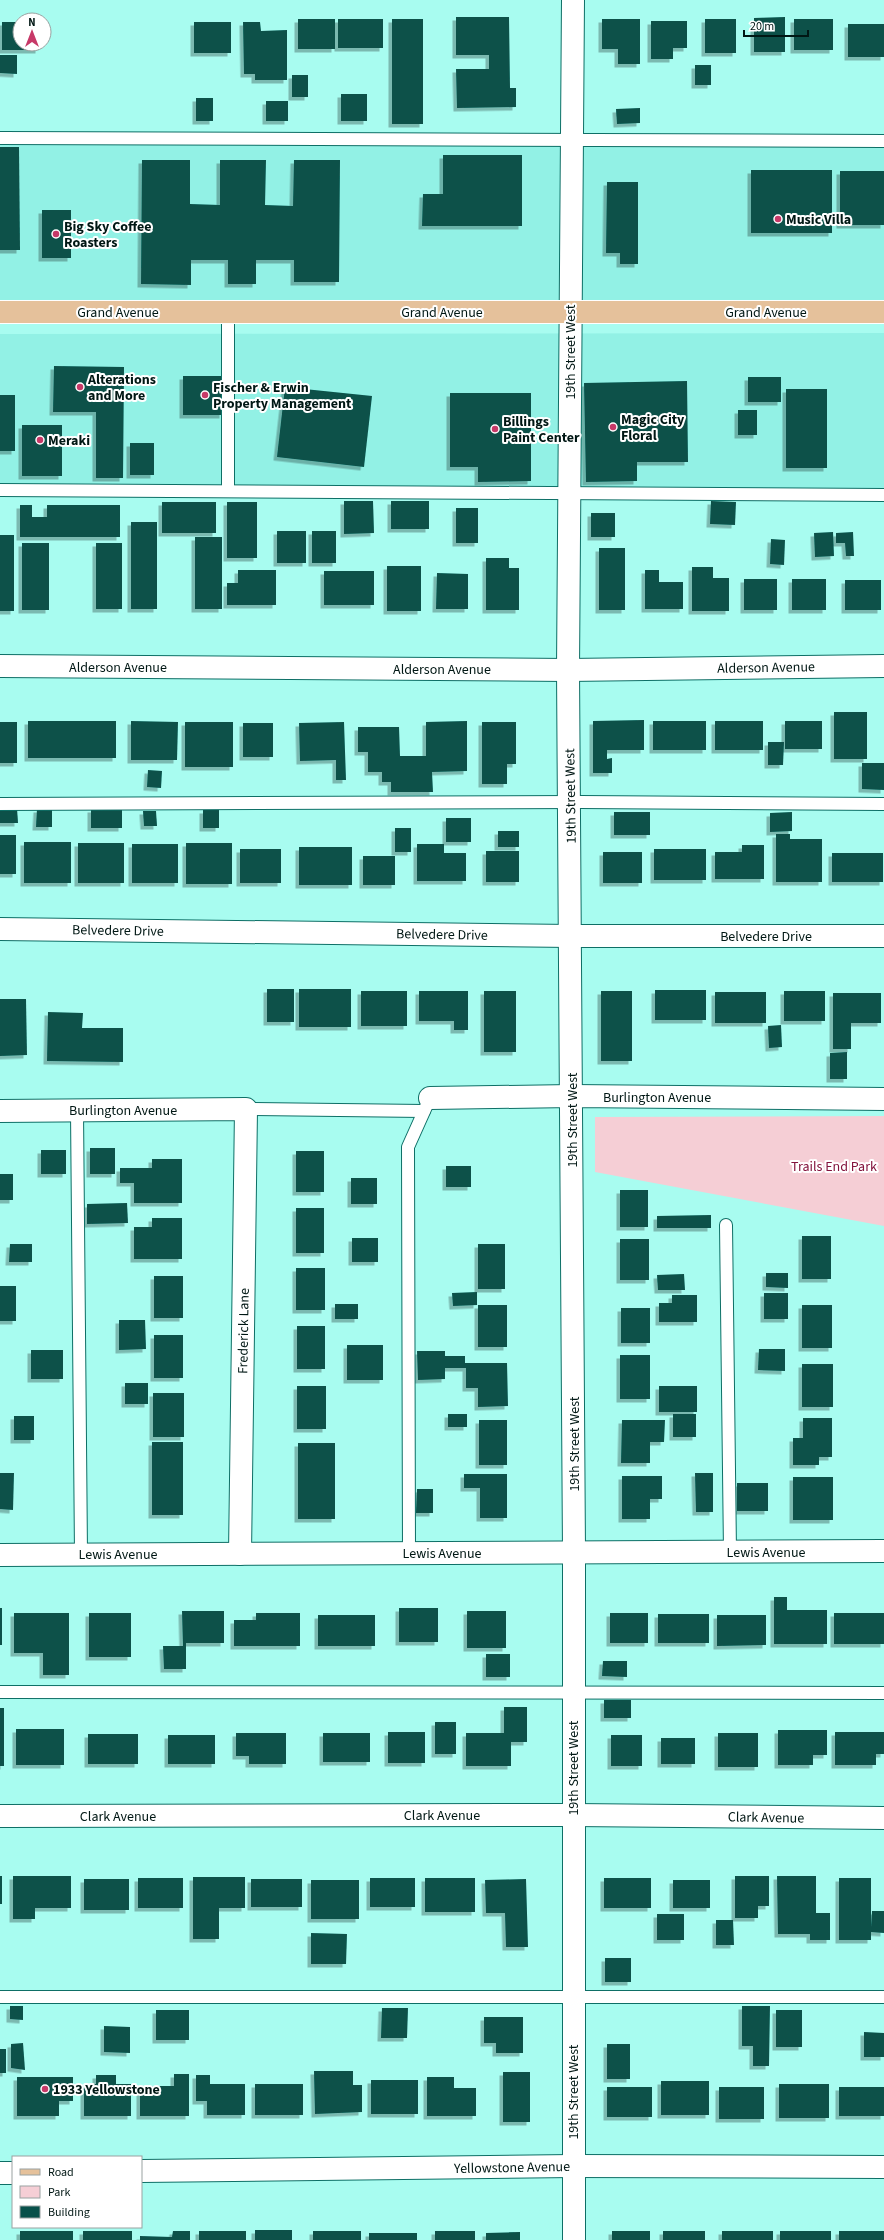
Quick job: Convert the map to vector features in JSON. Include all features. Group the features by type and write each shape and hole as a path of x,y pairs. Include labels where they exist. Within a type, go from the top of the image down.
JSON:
{"main road":[{"name":"Grand Avenue","path":"0,312 884,312"}],"street":[{"name":"19th Street West","path":"573,0 568,670 574,1552 574,2240"},
{"name":"Alderson Avenue","path":"0,666 568,670 884,666"},
{"name":"Belvedere Drive","path":"0,929 571,936 884,936"},
{"name":"Burlington Avenue","path":"427,1105 572,1096 884,1099"},
{"name":"Burlington Avenue","path":"0,1111 246,1110"},
{"name":"Frederick Lane","path":"240,1554 246,1110"},
{"name":"Lewis Avenue","path":"0,1555 884,1552"},
{"name":"Clark Avenue","path":"0,1816 573,1815 884,1818"},
{"name":"Yellowstone Avenue","path":"142,2171 573,2166 884,2166"},
{"path":"0,2173 12,2173"}],"lane":[{"path":"0,138 884,141"},
{"path":"228,312 228,491"},
{"path":"0,490 884,495"},
{"path":"0,804 570,802 884,804"},
{"path":"246,1110 427,1105 408,1147 409,1553"},
{"path":"77,1111 81,1554"},
{"path":"726,1225 730,1552"},
{"path":"0,1692 573,1694 884,1693"},
{"path":"0,1997 884,1997"}],"shaded area":[{"path":"0,139 884,141 884,312 0,312"},
{"path":"884,333 884,495 0,490 0,334"}],"green space":[{"name":"Trails End Park","path":"884,1116 884,1226 595,1172 595,1117"}],"building":[{"path":"456,17 509,17 510,88 516,88 516,107 457,108 456,69 489,69 489,55 456,55"},
{"path":"785,17 785,52 754,52 754,18"},
{"path":"298,19 335,19 335,49 298,49"},
{"path":"338,19 383,19 383,48 338,48"},
{"path":"392,19 423,19 423,124 392,124"},
{"path":"602,19 640,19 640,64 618,64 618,49 602,49"},
{"path":"705,19 736,19 736,53 705,53"},
{"path":"794,19 833,19 833,50 794,50"},
{"path":"651,21 687,21 687,48 673,48 673,59 651,59"},
{"path":"2,22 12,22 12,50 2,50"},
{"path":"194,22 231,22 231,53 194,53"},
{"path":"243,22 260,22 261,31 287,30 287,80 255,80 255,74 244,74"},
{"path":"848,24 884,24 884,57 848,57"},
{"path":"0,55 17,55 17,74 0,73"},
{"path":"695,65 711,65 711,85 695,85"},
{"path":"292,75 308,75 308,97 292,97"},
{"path":"341,94 367,94 367,121 341,121"},
{"path":"196,98 213,98 213,121 196,121"},
{"path":"266,101 288,101 288,121 266,121"},
{"path":"640,108 640,123 617,124 616,109"},
{"path":"0,147 19,147 20,250 0,250"},
{"path":"443,155 522,155 522,226 422,226 423,194 443,194"},
{"path":"142,160 190,160 190,204 220,205 220,160 266,160 265,205 293,206 294,160 340,160 339,282 294,282 294,260 256,260 256,284 228,284 228,260 191,260 191,285 141,284"},
{"path":"751,170 832,170 832,233 751,233"},
{"path":"840,171 884,171 884,225 840,225"},
{"path":"607,182 638,182 638,264 620,264 620,253 606,253"},
{"name":"Big Sky Coffee Roasters","path":"42,210 71,210 71,258 42,258"},
{"path":"54,366 124,367 123,478 96,478 96,412 53,412"},
{"path":"183,376 223,376 223,415 183,415"},
{"path":"748,377 781,377 781,402 748,402"},
{"path":"687,381 688,462 637,462 637,481 586,482 584,383"},
{"path":"285,387 372,396 364,467 277,457"},
{"path":"786,389 827,389 827,468 786,468"},
{"path":"450,393 531,393 531,481 478,482 478,467 450,467"},
{"path":"0,395 15,395 15,451 0,451"},
{"path":"738,410 757,410 757,435 738,435"},
{"path":"22,425 62,425 62,476 22,476"},
{"path":"130,443 154,443 154,475 130,475"},
{"path":"344,501 373,501 374,533 344,534"},
{"path":"391,501 429,501 429,529 391,529"},
{"path":"711,501 736,502 735,525 710,524"},
{"path":"162,502 216,502 216,533 162,533"},
{"path":"227,502 257,502 257,558 227,558"},
{"path":"20,505 32,505 32,517 47,517 47,505 120,505 120,537 20,537"},
{"path":"456,508 478,508 478,543 456,543"},
{"path":"591,513 615,513 615,537 591,537"},
{"path":"131,522 157,522 157,609 131,609"},
{"path":"277,531 306,531 306,563 277,563"},
{"path":"312,531 336,531 336,563 312,563"},
{"path":"833,532 834,556 815,557 814,533"},
{"path":"853,532 854,556 846,556 845,543 836,543 836,533"},
{"path":"0,535 14,535 14,611 0,611"},
{"path":"195,537 222,537 222,609 195,609"},
{"path":"771,539 785,540 784,565 770,564"},
{"path":"22,543 49,543 49,610 22,610"},
{"path":"96,543 122,543 122,609 96,609"},
{"path":"599,548 625,548 625,610 599,610"},
{"path":"486,558 509,558 509,568 519,568 519,610 486,610"},
{"path":"387,566 421,566 421,611 387,611"},
{"path":"692,567 713,567 713,578 729,578 729,611 692,611"},
{"path":"238,570 276,570 276,605 227,605 227,583 238,583"},
{"path":"645,570 659,570 659,582 683,582 683,609 645,609"},
{"path":"324,571 374,571 374,605 324,605"},
{"path":"437,573 468,574 468,609 436,609"},
{"path":"744,579 777,579 777,610 744,610"},
{"path":"792,579 826,579 826,610 792,610"},
{"path":"845,580 881,580 881,610 845,610"},
{"path":"834,712 867,712 867,759 834,759"},
{"path":"644,720 644,750 607,750 607,759 612,758 612,773 593,773 593,721"},
{"path":"28,721 116,721 116,758 28,758"},
{"path":"131,721 178,722 177,760 131,760"},
{"path":"467,721 467,771 432,772 433,792 391,792 391,782 382,782 382,772 368,772 368,752 358,752 358,727 399,727 400,756 426,756 426,722"},
{"path":"653,721 706,721 706,750 653,750"},
{"path":"715,721 763,721 763,750 715,750"},
{"path":"785,721 822,721 822,749 785,749"},
{"path":"0,722 17,722 17,763 0,763"},
{"path":"185,722 233,722 233,767 185,767"},
{"path":"344,722 346,780 336,780 336,760 300,761 299,723"},
{"path":"482,722 516,722 516,764 507,764 507,784 482,784"},
{"path":"243,723 273,723 273,757 243,757"},
{"path":"768,742 784,742 783,765 768,765"},
{"path":"862,763 884,763 884,790 862,789"},
{"path":"148,770 162,771 161,788 147,787"},
{"path":"0,808 17,808 18,823 0,823"},
{"path":"37,809 52,809 52,827 36,827"},
{"path":"91,809 122,809 122,828 91,828"},
{"path":"203,810 219,810 219,828 203,828"},
{"path":"143,811 156,811 157,826 144,826"},
{"path":"614,812 650,812 650,835 614,835"},
{"path":"792,812 792,831 770,832 770,813"},
{"path":"446,818 471,818 471,842 446,842"},
{"path":"395,828 411,828 411,852 395,852"},
{"path":"498,831 519,831 519,847 498,847"},
{"path":"776,834 790,834 790,839 822,839 822,882 776,882"},
{"path":"0,835 16,835 16,874 0,874"},
{"path":"24,842 71,842 71,883 24,883"},
{"path":"78,843 124,843 124,883 78,883"},
{"path":"186,843 232,843 232,884 186,884"},
{"path":"132,844 178,844 178,883 132,883"},
{"path":"417,844 444,844 444,853 466,853 466,881 417,881"},
{"path":"742,845 764,845 764,879 715,879 715,852 742,852"},
{"path":"299,847 352,847 352,885 299,885"},
{"path":"240,849 281,849 281,883 240,883"},
{"path":"654,849 706,849 706,880 654,880"},
{"path":"486,851 519,851 519,882 486,882"},
{"path":"603,852 642,852 642,883 603,883"},
{"path":"832,853 883,853 883,882 832,882"},
{"path":"363,856 395,856 395,885 363,885"},
{"path":"267,989 294,989 294,1022 267,1022"},
{"path":"299,989 351,989 351,1027 299,1027"},
{"path":"655,990 706,990 706,1020 655,1020"},
{"path":"361,991 407,991 407,1026 361,1026"},
{"path":"419,991 468,991 468,1030 454,1030 454,1021 419,1021"},
{"path":"484,991 516,991 516,1052 484,1052"},
{"path":"601,991 632,991 632,1061 601,1061"},
{"path":"784,991 825,991 825,1021 784,1021"},
{"path":"715,992 766,992 766,1023 715,1023"},
{"path":"833,993 881,993 881,1023 851,1023 851,1049 833,1049"},
{"path":"0,999 26,999 27,1055 0,1056"},
{"path":"48,1012 83,1013 82,1028 123,1028 123,1062 47,1061"},
{"path":"781,1025 782,1047 769,1048 768,1026"},
{"path":"847,1052 847,1079 830,1079 830,1053"},
{"path":"90,1148 115,1148 115,1174 90,1174"},
{"path":"41,1150 66,1150 66,1174 41,1174"},
{"path":"296,1151 324,1151 324,1192 296,1192"},
{"path":"152,1159 182,1159 182,1203 134,1203 134,1183 120,1183 120,1168 152,1168"},
{"path":"446,1166 471,1166 471,1187 446,1187"},
{"path":"0,1174 13,1174 13,1200 0,1200"},
{"path":"351,1178 377,1178 377,1204 351,1204"},
{"path":"620,1190 648,1190 648,1227 620,1227"},
{"path":"127,1203 128,1223 87,1224 87,1204"},
{"path":"296,1208 324,1208 324,1253 296,1253"},
{"path":"711,1215 711,1228 657,1228 657,1216"},
{"path":"152,1218 182,1218 182,1259 134,1259 134,1227 152,1227"},
{"path":"802,1236 831,1236 831,1279 802,1279"},
{"path":"352,1238 378,1238 378,1262 352,1262"},
{"path":"620,1239 649,1239 649,1280 620,1280"},
{"path":"10,1244 32,1244 32,1262 9,1262"},
{"path":"478,1244 505,1244 505,1289 478,1289"},
{"path":"296,1268 325,1268 325,1310 296,1310"},
{"path":"766,1273 788,1273 788,1288 766,1287"},
{"path":"684,1274 685,1290 658,1290 657,1275"},
{"path":"154,1276 183,1276 183,1318 154,1318"},
{"path":"0,1286 16,1286 16,1321 0,1321"},
{"path":"477,1292 477,1305 453,1306 452,1293"},
{"path":"764,1293 788,1293 788,1319 764,1319"},
{"path":"672,1295 697,1295 697,1322 659,1322 659,1303 672,1303"},
{"path":"335,1304 358,1304 358,1319 335,1319"},
{"path":"478,1305 507,1305 507,1347 478,1347"},
{"path":"802,1305 832,1305 832,1348 802,1348"},
{"path":"621,1308 650,1308 650,1343 621,1343"},
{"path":"119,1320 145,1320 146,1349 119,1350"},
{"path":"297,1326 325,1326 325,1369 297,1369"},
{"path":"154,1335 183,1335 183,1378 154,1378"},
{"path":"347,1345 383,1345 383,1380 347,1380"},
{"path":"759,1349 785,1349 785,1371 758,1370"},
{"path":"31,1350 63,1350 63,1379 31,1379"},
{"path":"417,1351 445,1351 445,1356 465,1356 465,1363 507,1363 508,1406 478,1407 478,1388 466,1388 466,1368 445,1368 445,1379 418,1380"},
{"path":"620,1355 650,1355 650,1399 620,1399"},
{"path":"802,1364 833,1364 833,1407 802,1407"},
{"path":"125,1383 148,1383 148,1404 125,1404"},
{"path":"297,1386 326,1386 326,1429 297,1429"},
{"path":"659,1386 697,1386 697,1412 659,1412"},
{"path":"153,1393 184,1393 184,1437 153,1437"},
{"path":"448,1414 467,1414 467,1427 448,1427"},
{"path":"673,1414 696,1414 696,1437 673,1437"},
{"path":"14,1416 34,1416 34,1440 14,1440"},
{"path":"803,1418 832,1418 832,1457 819,1457 819,1465 793,1465 793,1438 803,1438"},
{"path":"479,1420 507,1420 507,1465 479,1465"},
{"path":"622,1420 665,1420 664,1442 650,1442 650,1463 621,1463"},
{"path":"152,1442 183,1442 183,1515 152,1515"},
{"path":"298,1443 335,1443 335,1519 298,1519"},
{"path":"0,1473 14,1473 13,1510 0,1509"},
{"path":"695,1473 713,1473 713,1512 696,1512"},
{"path":"464,1474 507,1474 507,1518 480,1518 480,1488 464,1488"},
{"path":"622,1476 662,1476 662,1499 650,1499 650,1519 622,1519"},
{"path":"793,1477 833,1477 833,1520 793,1520"},
{"path":"737,1483 768,1483 768,1511 737,1511"},
{"path":"417,1489 433,1489 433,1513 416,1513"},
{"path":"774,1597 787,1597 787,1610 827,1610 827,1644 774,1644"},
{"path":"0,1608 2,1608 2,1645 0,1645"},
{"path":"399,1608 438,1608 438,1642 399,1642"},
{"path":"182,1611 224,1611 224,1643 186,1643 186,1669 164,1669 163,1646 183,1646"},
{"path":"467,1611 506,1611 506,1648 467,1648"},
{"path":"14,1613 69,1613 69,1675 43,1675 43,1653 14,1653"},
{"path":"89,1613 131,1613 131,1657 89,1657"},
{"path":"256,1613 300,1613 300,1646 234,1646 234,1620 256,1620"},
{"path":"610,1613 648,1613 648,1643 610,1643"},
{"path":"834,1613 884,1613 884,1644 834,1644"},
{"path":"658,1614 709,1614 709,1643 658,1643"},
{"path":"318,1615 375,1615 375,1646 318,1646"},
{"path":"717,1615 766,1615 766,1645 717,1646"},
{"path":"486,1654 510,1654 510,1677 486,1677"},
{"path":"603,1661 627,1661 627,1677 602,1676"},
{"path":"604,1700 631,1700 631,1718 604,1718"},
{"path":"504,1707 527,1707 527,1742 511,1742 511,1766 466,1766 466,1733 504,1733"},
{"path":"0,1708 4,1708 4,1766 0,1766"},
{"path":"435,1722 456,1722 456,1754 435,1754"},
{"path":"16,1729 64,1729 64,1765 16,1765"},
{"path":"778,1730 827,1730 827,1755 813,1755 813,1765 778,1765"},
{"path":"388,1732 425,1732 425,1763 388,1763"},
{"path":"835,1732 884,1732 884,1754 876,1754 876,1765 835,1765"},
{"path":"236,1733 286,1733 286,1764 249,1764 249,1756 236,1756"},
{"path":"323,1733 370,1733 370,1762 323,1762"},
{"path":"718,1733 758,1733 758,1767 718,1767"},
{"path":"88,1734 138,1734 138,1764 88,1764"},
{"path":"168,1735 215,1735 215,1764 168,1764"},
{"path":"611,1735 642,1735 642,1766 611,1766"},
{"path":"661,1738 695,1738 695,1764 661,1764"},
{"path":"0,1876 2,1876 2,1904 0,1904"},
{"path":"13,1876 71,1876 71,1908 35,1908 35,1919 13,1919"},
{"path":"735,1876 769,1876 769,1906 758,1906 758,1918 735,1918"},
{"path":"777,1876 816,1876 816,1913 830,1913 830,1940 810,1940 810,1934 778,1934"},
{"path":"193,1877 245,1877 245,1908 219,1908 219,1939 193,1939"},
{"path":"138,1878 183,1878 183,1908 138,1908"},
{"path":"370,1878 415,1878 415,1907 370,1907"},
{"path":"425,1878 475,1878 475,1912 425,1912"},
{"path":"604,1878 651,1878 651,1908 604,1908"},
{"path":"839,1878 871,1878 871,1927 872,1911 884,1911 884,1933 871,1932 871,1940 839,1940"},
{"path":"84,1879 129,1879 129,1910 84,1910"},
{"path":"251,1879 302,1879 302,1907 251,1907"},
{"path":"526,1879 528,1947 506,1947 505,1913 486,1913 485,1880"},
{"path":"311,1880 359,1880 359,1919 311,1919"},
{"path":"673,1880 710,1880 710,1908 673,1908"},
{"path":"657,1914 684,1914 684,1940 657,1940"},
{"path":"716,1920 733,1920 734,1945 716,1945"},
{"path":"311,1933 347,1934 346,1964 311,1964"},
{"path":"605,1958 631,1958 631,1982 605,1982"},
{"path":"10,2006 23,2006 23,2020 10,2019"},
{"path":"742,2006 770,2006 769,2066 753,2066 753,2046 742,2046"},
{"path":"382,2008 408,2008 407,2038 381,2038"},
{"path":"156,2010 189,2010 189,2040 156,2040"},
{"path":"776,2010 802,2010 802,2047 776,2047"},
{"path":"484,2017 523,2017 523,2053 496,2053 496,2043 484,2043"},
{"path":"104,2026 130,2027 130,2053 104,2052"},
{"path":"864,2032 884,2033 884,2057 864,2057"},
{"path":"23,2043 25,2070 11,2068 11,2044"},
{"path":"607,2044 630,2044 630,2079 607,2079"},
{"path":"0,2049 6,2049 6,2073 0,2073"},
{"path":"314,2071 353,2071 353,2085 362,2085 362,2112 315,2114"},
{"path":"503,2072 530,2072 530,2122 503,2122"},
{"path":"174,2074 189,2074 189,2116 140,2116 140,2086 174,2086"},
{"path":"96,2075 116,2075 116,2084 131,2084 131,2116 84,2116 84,2084 96,2084"},
{"path":"196,2075 210,2075 210,2084 245,2084 245,2115 207,2115 207,2101 196,2101"},
{"name":"1933 Yellowstone","path":"17,2077 73,2077 73,2101 59,2101 59,2116 17,2116"},
{"path":"427,2077 454,2077 454,2088 476,2088 476,2116 427,2116"},
{"path":"371,2080 418,2080 418,2114 371,2114"},
{"path":"661,2081 709,2081 709,2115 661,2115"},
{"path":"255,2084 303,2084 303,2115 255,2115"},
{"path":"779,2084 829,2084 829,2118 779,2118"},
{"path":"607,2087 652,2087 652,2117 607,2117"},
{"path":"719,2087 764,2087 764,2119 719,2119"},
{"path":"839,2087 884,2087 884,2116 839,2116"},
{"path":"255,2230 292,2230 292,2240 255,2240"},
{"path":"20,2231 73,2231 73,2240 20,2240"},
{"path":"83,2231 132,2231 132,2240 83,2240"},
{"path":"173,2231 190,2231 190,2240 140,2240 140,2236 172,2237"},
{"path":"199,2231 246,2231 246,2240 199,2240"},
{"path":"313,2231 361,2231 361,2240 313,2240"},
{"path":"435,2231 475,2231 475,2240 435,2240"},
{"path":"612,2231 650,2231 650,2240 612,2240"},
{"path":"663,2231 705,2231 705,2240 663,2240"},
{"path":"722,2231 773,2231 773,2240 722,2240"},
{"path":"780,2231 831,2231 831,2240 780,2240"},
{"path":"839,2231 884,2231 884,2240 839,2240"},
{"path":"520,2232 520,2240 486,2240 486,2233"},
{"path":"369,2233 417,2233 417,2240 369,2240"}],"place":[{"name":"Music Villa","path":"778,219"},
{"name":"Big Sky Coffee Roasters","path":"56,234"},
{"name":"Alterations and More","path":"80,387"},
{"name":"Fischer & Erwin Property Management","path":"205,395"},
{"name":"Magic City Floral","path":"613,427"},
{"name":"Billings Paint Center","path":"495,429"},
{"name":"Meraki","path":"40,440"},
{"name":"1933 Yellowstone","path":"45,2089"}]}
